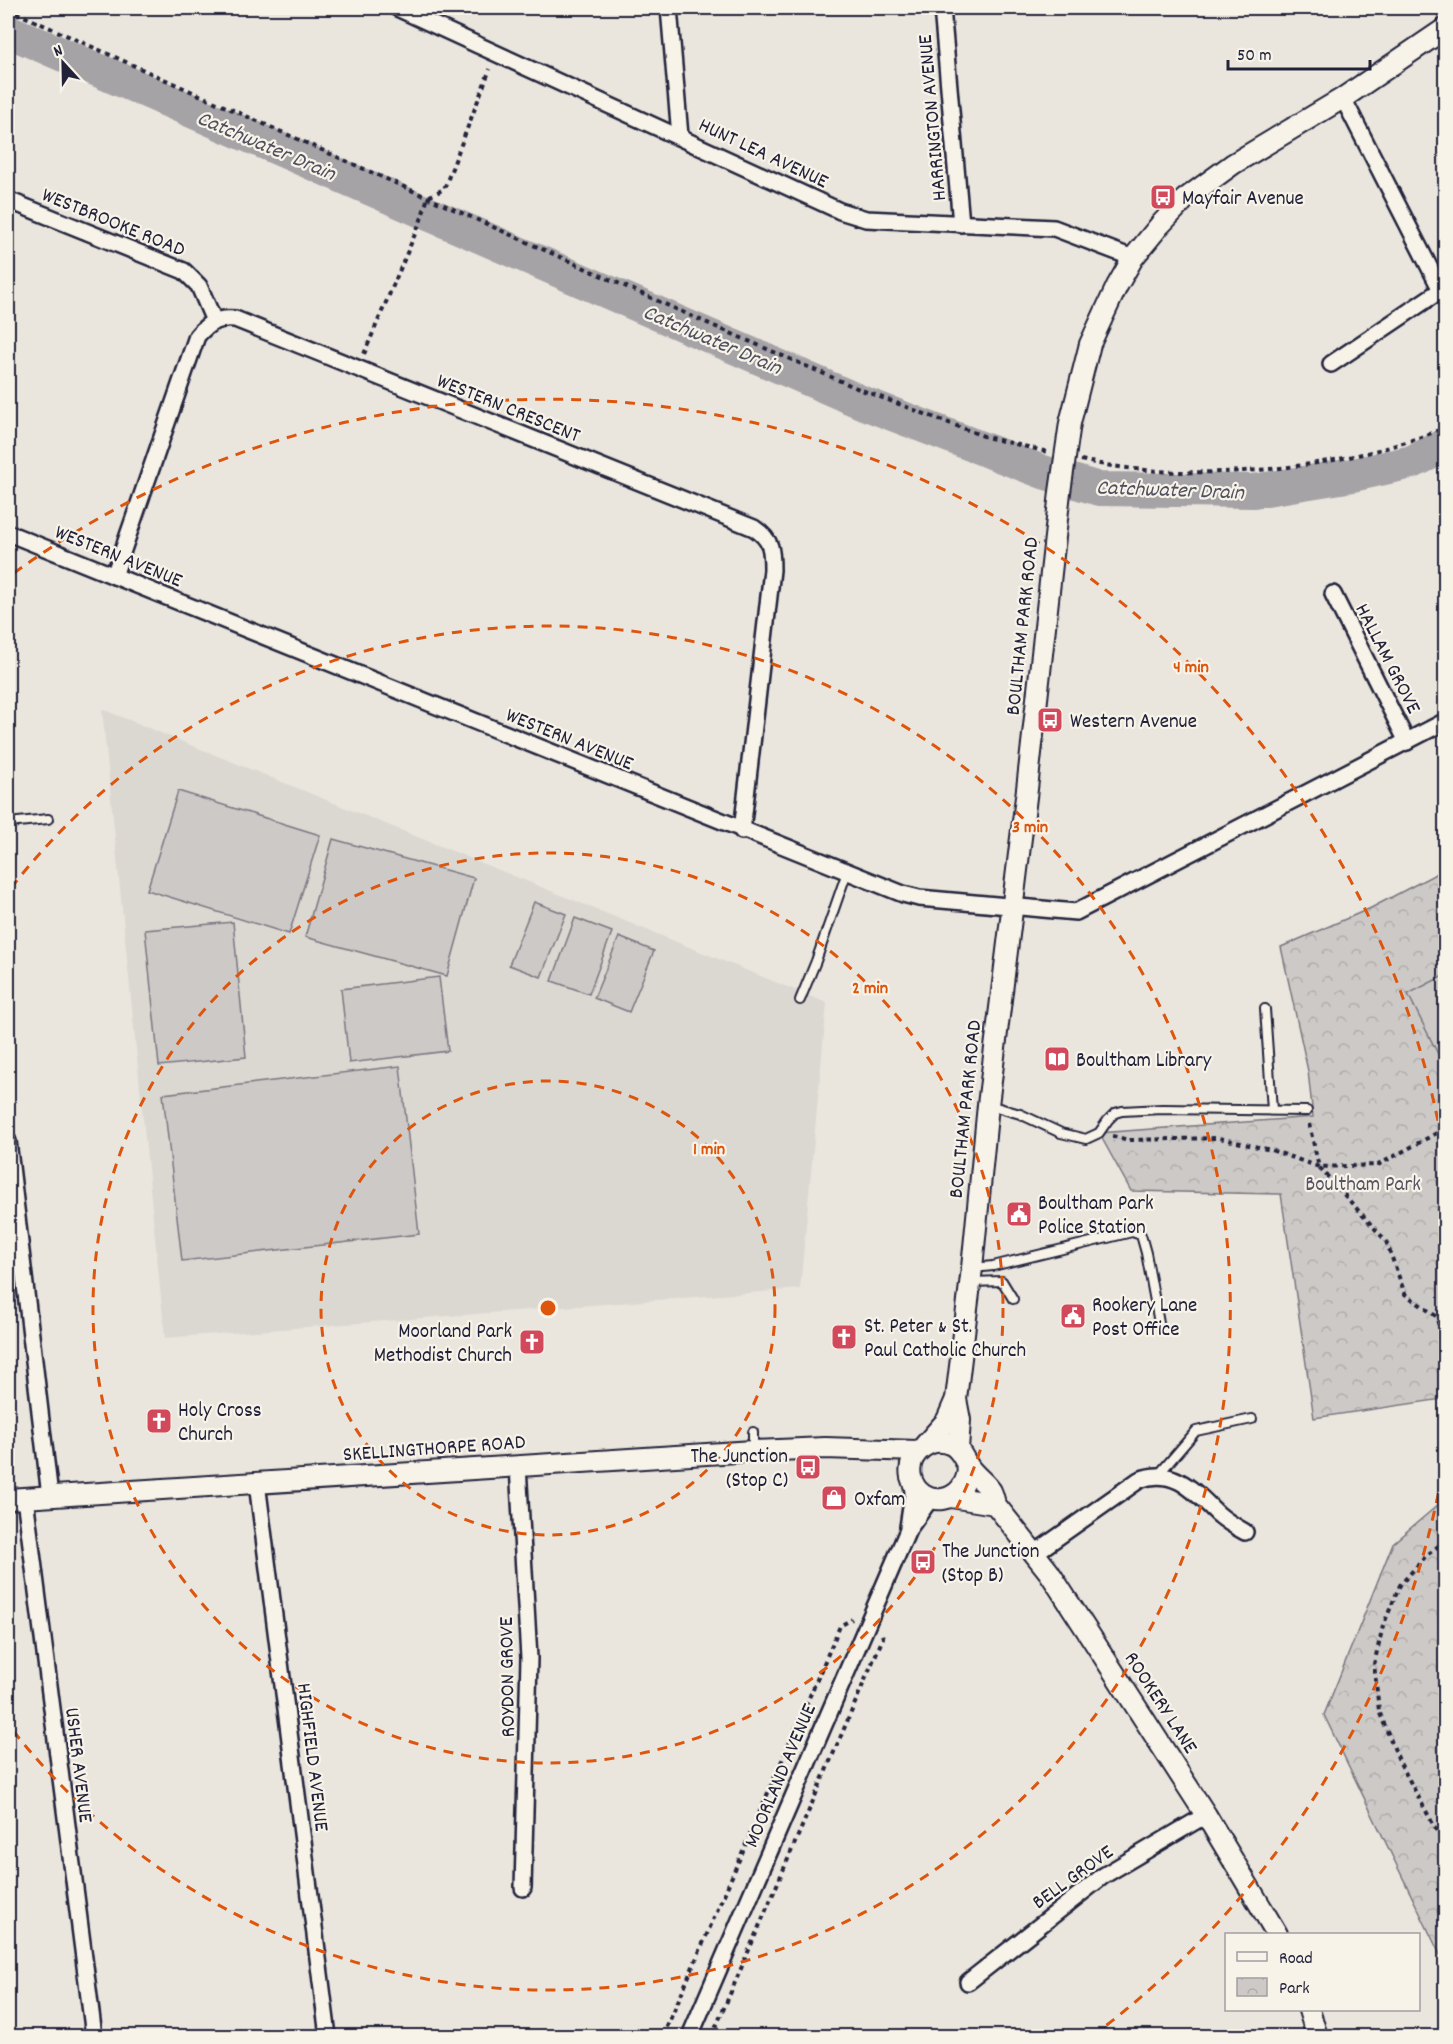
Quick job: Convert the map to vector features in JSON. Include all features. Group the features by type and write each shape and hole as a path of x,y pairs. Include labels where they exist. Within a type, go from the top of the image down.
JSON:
{"street":[{"name":"HUNT LEA AVENUE","path":"397,8 680,136 840,212 866,219 1054,228 1133,258"},
{"path":"669,8 680,136"},
{"name":"HARRINGTON AVENUE","path":"942,8 961,224"},
{"name":"BOULTHAM PARK ROAD","path":"956,1399 1060,492 1070,423 1090,344 1133,258 1185,199 1233,164 1343,98 1446,28"},
{"path":"1331,364 1443,289 1343,98"},
{"name":"WESTBROOKE ROAD","path":"8,200 184,271 199,286 214,321"},
{"name":"WESTERN CRESCENT","path":"214,321 226,318 235,320 754,528 764,535 772,550 772,570 742,831"},
{"path":"114,576 197,336 214,321"},
{"name":"WESTERN AVENUE","path":"8,533 742,831 903,894 919,898 1076,912 1446,721"},
{"name":"HALLAM GROVE","path":"1333,594 1407,742"},
{"path":"8,1141 50,1496"},
{"path":"956,1399 965,1484 951,1497 931,1498 916,1488 911,1475 914,1457 947,1420 956,1399"},
{"name":"SKELLINGTHORPE ROAD","path":"16,1498 518,1466 753,1442 864,1449 922,1448"},
{"path":"922,1448 942,1442 963,1457"},
{"path":"864,1449 911,1475"},
{"name":"ROOKERY LANE","path":"963,1457 992,1492 995,1504 1035,1553 1206,1815 1276,1933"},
{"name":"ROYDON GROVE","path":"518,1466 530,1658 523,1888"},
{"path":"1035,1553 1139,1480 1160,1474 1186,1484 1209,1502 1224,1518 1245,1532"},
{"name":"MOORLAND AVENUE","path":"908,1530 913,1494 911,1475"},
{"name":"HIGHFIELD AVENUE","path":"257,1483 328,2037"},
{"path":"951,1497 995,1504"},
{"name":"USHER AVENUE","path":"16,1498 94,2037"},
{"name":"MOORLAND AVENUE","path":"690,2037 908,1530 931,1498"},
{"name":"BELL GROVE","path":"968,1982 1103,1876 1206,1815"},
{"path":"1309,2011 1317,2037"}],"lane":[{"path":"8,823 48,819"},
{"path":"800,1000 847,872"},
{"path":"1265,1009 1272,1110"},
{"path":"988,1105 1003,1108 1061,1133 1086,1139 1100,1133 1108,1120 1115,1113 1122,1111 1162,1109 1307,1111"},
{"path":"971,1275 993,1266 1132,1233 1141,1235 1159,1323"},
{"path":"971,1275 1002,1281 1013,1299"},
{"path":"1160,1474 1196,1431 1252,1419"}],"path":[{"path":"8,9 698,319 869,393 986,437 1065,459 1174,473 1237,471 1318,464 1414,441 1446,427"},
{"path":"357,369 421,220 428,197 444,189 496,53"},
{"path":"1309,1124 1318,1167 1386,1241 1405,1294 1436,1316 1446,1348"},
{"path":"1100,1133 1129,1140 1219,1138 1272,1150 1318,1167 1378,1165 1446,1128"},
{"path":"1446,1540 1426,1556 1400,1585 1383,1626 1374,1664 1379,1711 1400,1763 1446,1848"},
{"path":"663,2037 840,1626 874,1607 883,1638 712,2037"}],"shaded area":[{"path":"102,709 827,1003 800,1289 165,1338"}],"green space":[{"path":"178,791 320,835 289,934 147,890"},
{"path":"333,839 474,878 447,976 305,937"},
{"name":"Boultham Park","path":"1445,869 1445,1419 1442,1399 1314,1418 1281,1194 1131,1191 1099,1133 1313,1117 1308,1071 1281,947 1371,908"},
{"path":"534,902 566,914 541,977 509,965"},
{"path":"575,918 612,932 589,994 552,981"},
{"path":"233,922 246,1057 159,1066 145,930"},
{"path":"619,937 654,951 629,1012 594,998"},
{"path":"1445,975 1445,1068 1408,994"},
{"path":"439,977 448,1051 349,1063 341,989"},
{"path":"400,1066 419,1234 182,1261 163,1094"},
{"path":"1445,1499 1445,1965 1324,1715 1393,1543"}],"waterway":[{"name":"Catchwater Drain","path":"8,31 861,402 1043,472 1099,489 1254,491 1353,475 1412,462 1446,445"}],"place":[{"name":"Mayfair Avenue","path":"1163,197"},
{"name":"Western Avenue","path":"1050,720"},
{"name":"Boultham Library","path":"1057,1059"},
{"name":"Boultham Park Police Station","path":"1019,1214"},
{"name":"Rookery Lane Post Office","path":"1073,1316"},
{"name":"St. Peter & St. Paul Catholic Church","path":"844,1337"},
{"name":"Moorland Park Methodist Church","path":"532,1342"},
{"name":"Holy Cross Church","path":"159,1421"},
{"name":"The Junction (Stop C)","path":"808,1467"},
{"name":"Oxfam","path":"834,1498"},
{"name":"The Junction (Stop B)","path":"923,1562"}]}
